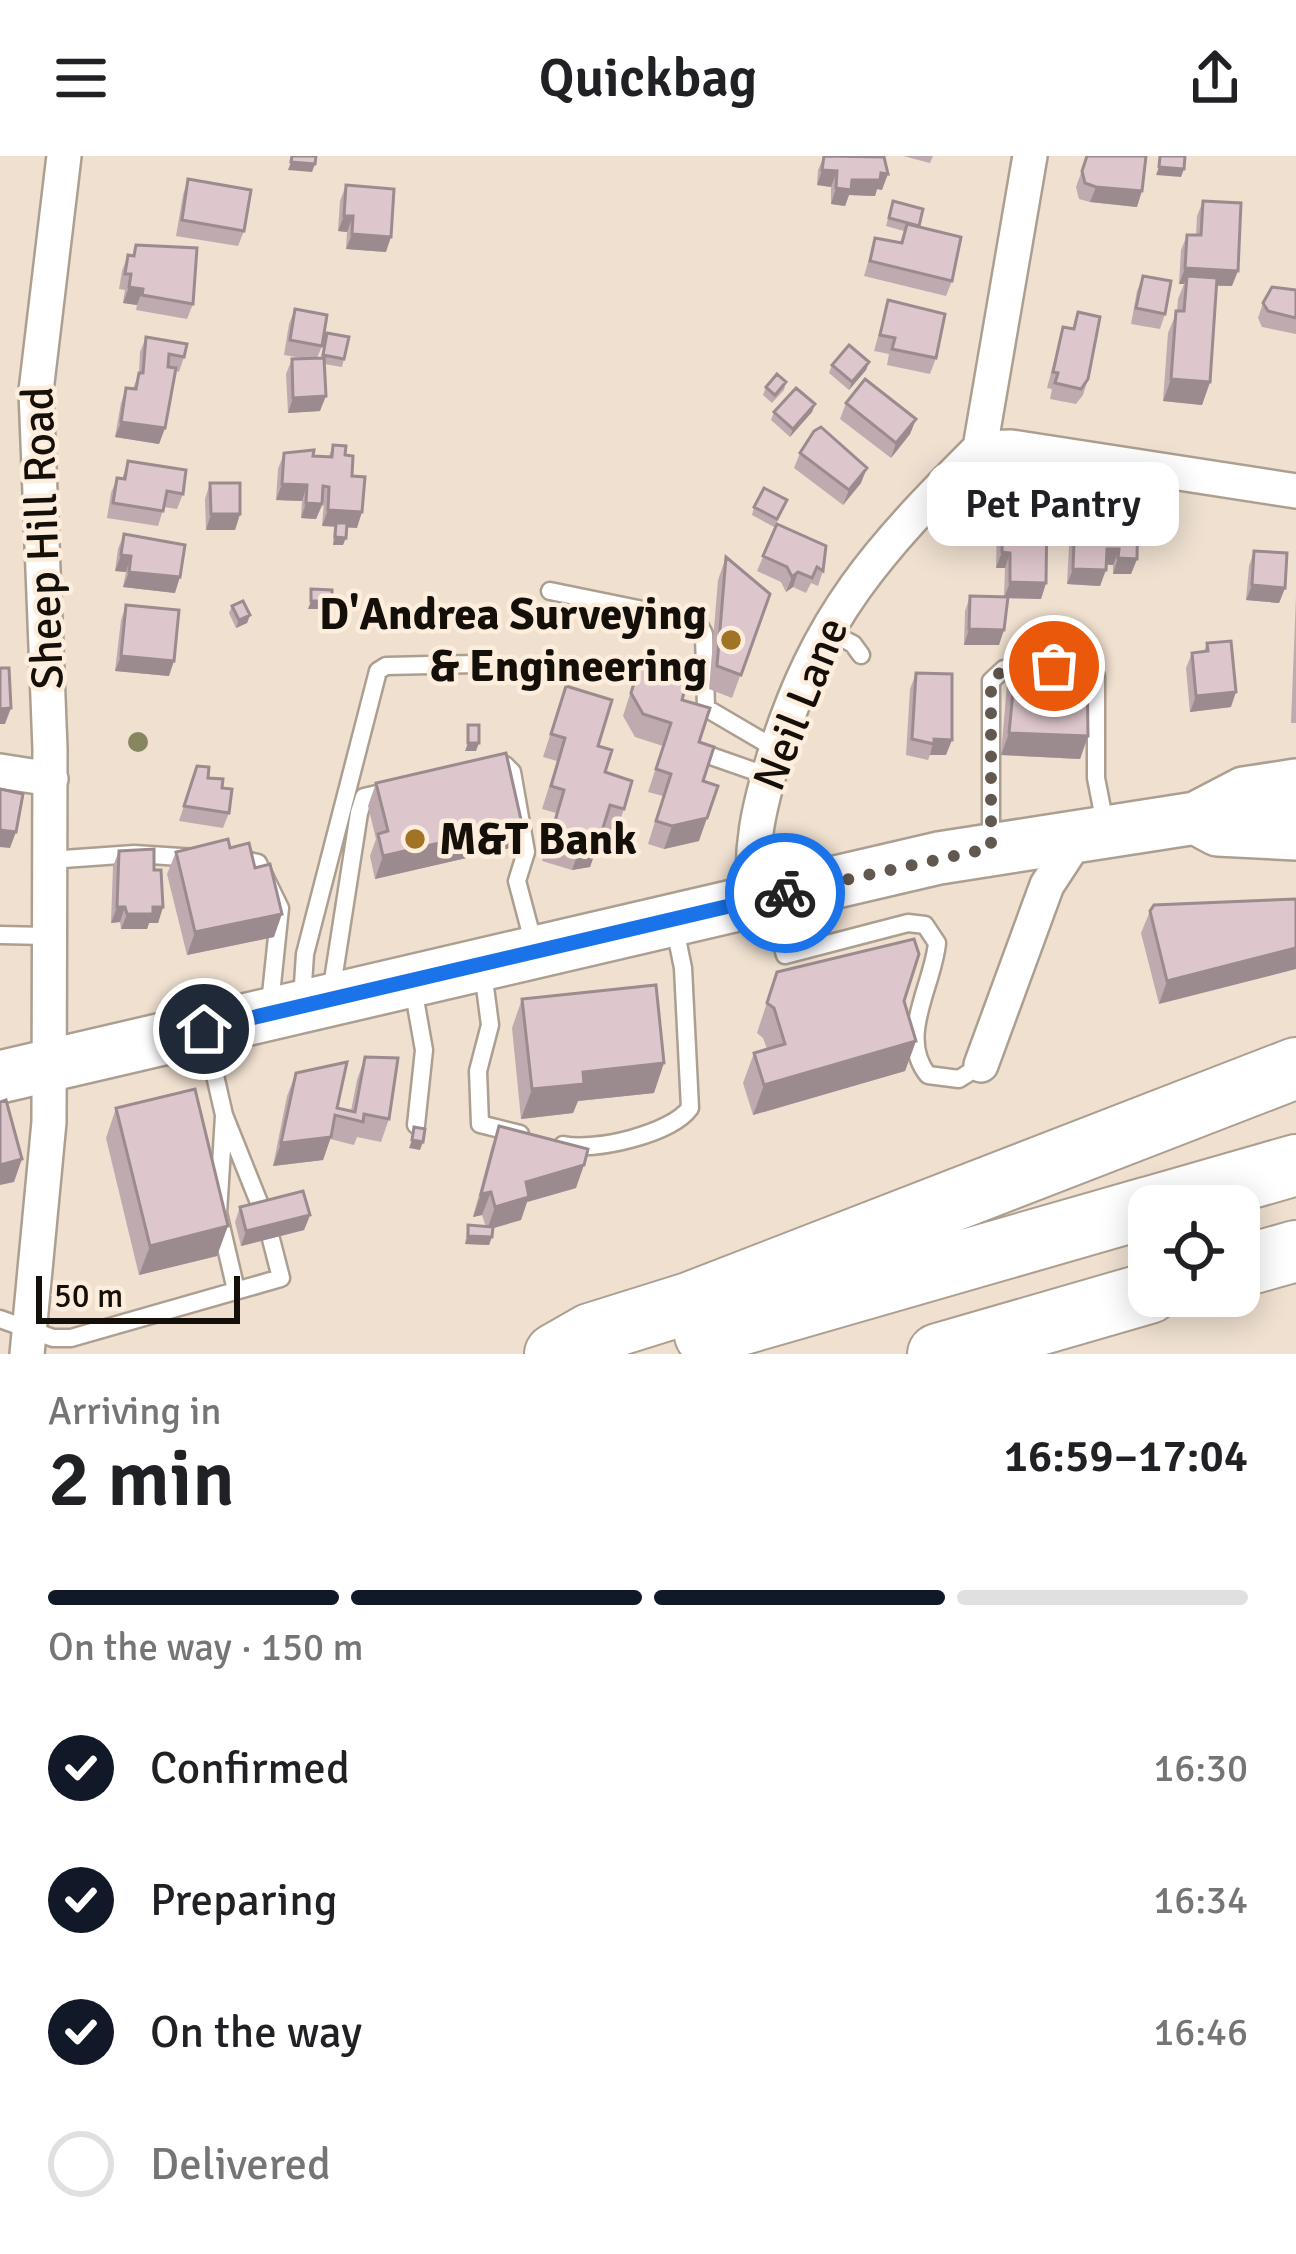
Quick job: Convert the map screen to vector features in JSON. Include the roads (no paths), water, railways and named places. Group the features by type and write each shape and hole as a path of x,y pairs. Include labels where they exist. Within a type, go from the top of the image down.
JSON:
{"highway":[{"path":"554,1354 590,1334 710,1295 1296,1067"},
{"path":"1227,1185 1296,1165"},
{"path":"638,1354 1128,1214"},
{"path":"1260,1261 1296,1251"},
{"path":"938,1354 1128,1299"}],"main road":[{"path":"24,1071 991,848 1196,818 1244,793 1296,785"},
{"path":"1196,818 1218,830 1296,834"}],"street":[{"name":"Sheep Hill Road","path":"19,1334 48,1159 24,1071 46,936 51,779 36,391 64,156"},
{"path":"1030,156 980,448 1012,447 1296,491"},
{"name":"Neil Lane","path":"762,899 753,832 772,763 825,629 868,564 980,448"},
{"path":"0,771 51,779"},
{"path":"981,1065 1047,885 1094,832"}],"lane":[{"path":"550,591 697,621 704,634 706,708 772,763"},
{"path":"825,629 853,644 860,656"},
{"path":"300,1007 310,932 378,671 386,666 475,664"},
{"path":"991,848 988,696 991,681 1004,669 1022,666 1087,666 1096,676 1094,832"},
{"path":"708,755 772,763"},
{"path":"471,771 505,764 512,772 526,852 517,881 536,952"},
{"path":"300,1007 364,797 407,786"},
{"path":"49,860 134,854 258,862 273,886 300,1007"},
{"path":"762,899 785,955 908,923 925,925 937,943 914,1039 919,1064 928,1075 958,1079 981,1065"},
{"path":"481,965 490,1004 478,1071 480,1124 582,1148 668,1125 690,1108 683,968 673,920"},
{"path":"0,935 46,936"},
{"path":"411,981 424,1050 416,1124"},
{"path":"204,1029 224,1115 263,1215"},
{"path":"224,1115 218,1213 236,1290"},
{"path":"19,1334 71,1338 281,1278 271,1239"}],"place":[{"name":"D'Andrea Surveying & Engineering","path":"731,640"},
{"name":"Pet Pantry","path":"1054,666"},
{"name":"M&T Bank","path":"415,839"}]}
